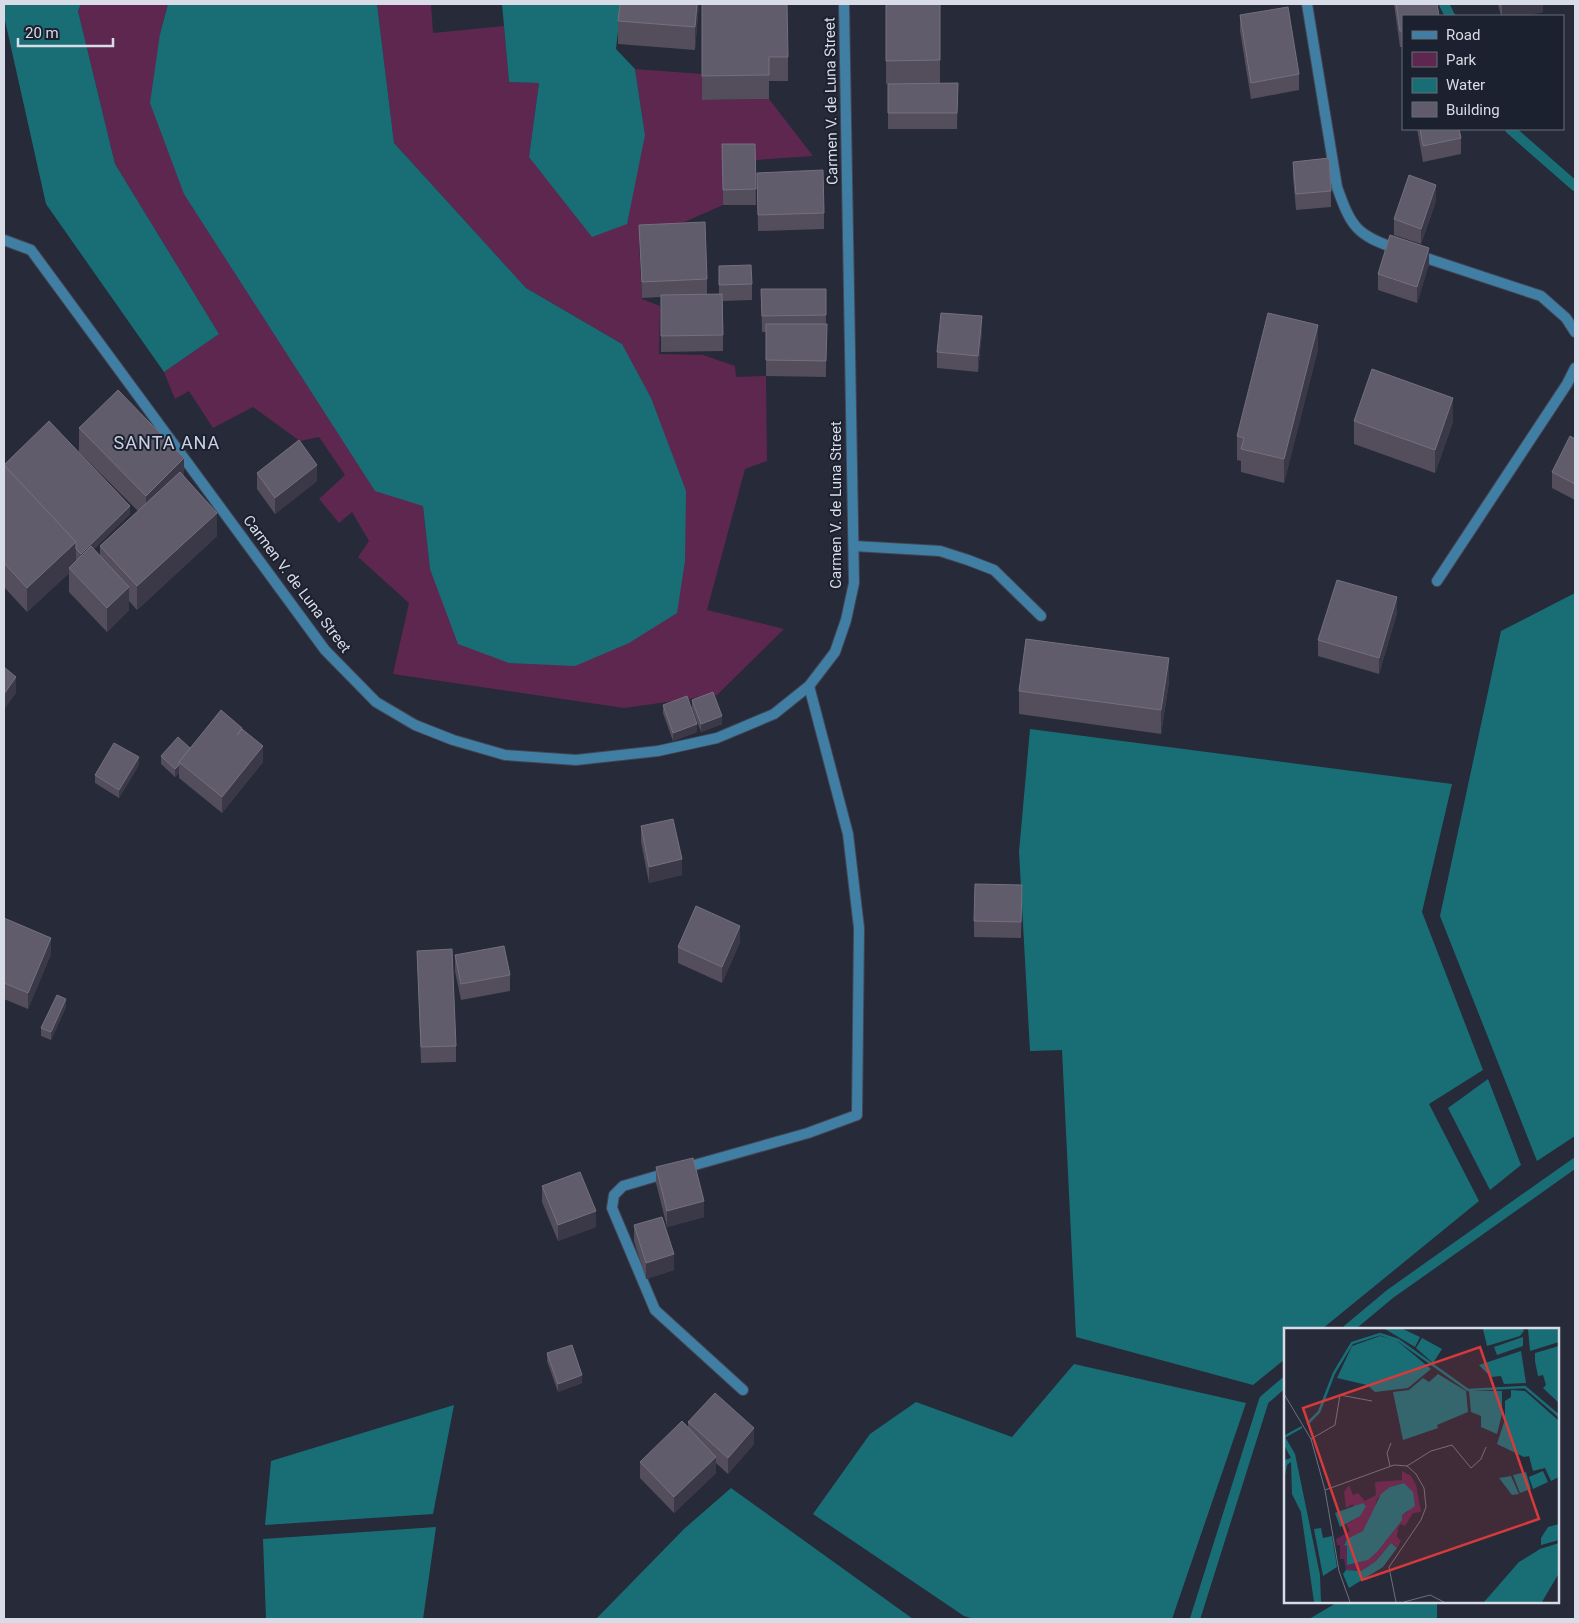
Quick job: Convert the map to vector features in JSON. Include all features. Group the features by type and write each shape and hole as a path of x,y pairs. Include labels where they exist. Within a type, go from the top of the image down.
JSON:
{"street":[{"name":"Carmen V. de Luna Street","path":"4,240 31,250 325,650 376,702 415,725 453,740 504,755 576,760 658,751 717,738 774,714 809,686 835,652 846,620 854,583 844,4"},
{"path":"1307,4 1336,187 1347,215 1360,232 1377,242 1541,296 1566,318 1575,332"},
{"path":"1437,581 1567,384 1575,368"},
{"path":"854,546 940,551 968,560 994,570 1041,616"},
{"path":"743,1390 656,1310 612,1208 614,1195 623,1186 857,1116 858,919 848,834 809,686"}],"green space":[{"path":"81,4 168,4 160,34 423,506 430,569 622,344 526,288 394,143 377,4 431,4 433,33 504,26 509,82 539,83 529,157 645,135 635,69 702,74 702,100 769,99 813,156 722,160 723,205 639,242 642,299 660,306 659,354 703,355 735,366 736,377 766,376 767,461 745,469 707,610 784,629 717,695 624,708 393,674 409,603 358,557 369,541 352,512 339,523 319,499 345,475 319,437 300,441 253,407 213,428 189,391 175,399 164,372 219,334 115,164 78,11"}],"water":[{"path":"4,4 81,4 78,11 115,164 219,334 164,372 46,204 4,16"},
{"path":"168,4 377,4 394,143 526,288 622,344 651,398 686,491 685,561 677,613 629,643 575,666 509,663 458,644 430,569 423,506 375,491 184,194 150,103 160,34"},
{"path":"502,4 621,4 616,49 635,69 645,135 627,224 592,237 529,157 539,83 509,82"},
{"path":"1575,593 1575,1136 1537,1161 1440,916 1501,631"},
{"path":"1030,729 1452,784 1422,912 1483,1070 1429,1104 1479,1201 1323,1328 1284,1328 1284,1360 1253,1385 1076,1337 1062,1050 1030,1051 1019,852"},
{"path":"1488,1079 1521,1165 1490,1190 1448,1108"},
{"path":"1074,1364 1246,1403 1172,1619 974,1619 964,1616 813,1514 870,1434 916,1402 1012,1437"},
{"path":"454,1405 433,1514 265,1525 271,1461"},
{"path":"731,1488 913,1619 596,1619 684,1529"},
{"path":"436,1527 423,1619 266,1619 263,1539"},
{"path":"1336,1603 1437,1603 1437,1619 1309,1619"}],"building":[{"path":"620,4 697,4 695,27 618,21"},
{"path":"702,4 787,4 788,57 769,57 769,75 702,76"},
{"path":"886,4 940,4 940,60 886,61"},
{"path":"1396,4 1437,4 1439,15 1402,15 1402,31 1400,31"},
{"path":"1288,7 1299,74 1251,83 1240,15"},
{"path":"958,83 957,113 888,113 888,84"},
{"path":"1420,130 1459,130 1461,138 1423,146"},
{"path":"722,144 755,144 756,189 723,190"},
{"path":"1329,158 1331,191 1296,194 1293,162"},
{"path":"823,170 824,213 758,215 757,173"},
{"path":"1409,175 1436,185 1421,229 1394,219"},
{"path":"705,222 707,279 642,282 639,225"},
{"path":"1390,235 1429,248 1417,287 1378,274"},
{"path":"751,265 752,284 719,285 719,266"},
{"path":"761,289 826,289 826,315 762,316"},
{"path":"722,294 723,335 661,336 661,295"},
{"path":"941,313 982,316 978,356 937,352"},
{"path":"1268,313 1318,325 1284,459 1241,449 1244,438 1237,436"},
{"path":"766,324 827,324 826,361 766,360"},
{"path":"1372,369 1453,398 1435,450 1354,421"},
{"path":"118,390 184,458 146,496 79,428"},
{"path":"49,421 130,506 81,554 76,549 76,542 4,465"},
{"path":"1570,436 1575,439 1575,484 1552,472"},
{"path":"299,440 317,465 275,498 257,473"},
{"path":"4,465 76,542 27,588 4,563"},
{"path":"180,472 217,513 137,586 100,546"},
{"path":"91,546 129,587 107,608 69,568"},
{"path":"1337,580 1397,597 1379,658 1318,640"},
{"path":"1026,639 1169,658 1161,710 1019,691"},
{"path":"4,667 16,677 4,694"},
{"path":"713,692 722,716 701,724 692,700"},
{"path":"687,696 697,724 673,733 663,705"},
{"path":"221,710 242,728 237,735 242,729 263,746 222,797 179,762"},
{"path":"178,737 190,748 175,769 161,756"},
{"path":"114,743 139,757 119,790 95,775"},
{"path":"673,819 682,859 649,867 641,826"},
{"path":"975,884 1022,885 1021,922 974,921"},
{"path":"696,906 740,926 722,967 678,947"},
{"path":"4,918 51,938 28,993 4,983"},
{"path":"504,946 510,975 461,984 455,955"},
{"path":"452,949 456,1046 421,1047 417,951"},
{"path":"57,995 66,999 51,1032 41,1028"},
{"path":"693,1158 704,1201 667,1211 656,1167"},
{"path":"580,1172 596,1211 558,1225 542,1186"},
{"path":"662,1217 674,1254 646,1263 634,1225"},
{"path":"572,1345 582,1375 558,1384 547,1353"},
{"path":"715,1393 754,1428 728,1458 688,1422"},
{"path":"682,1421 716,1457 674,1497 640,1462"}],"waterway":[{"path":"1444,4 1450,15"},
{"path":"1511,130 1575,186"},
{"path":"1349,1328 1390,1294 1575,1163"},
{"path":"1195,1619 1264,1400 1284,1383"}],"district":[{"name":"SANTA ANA","path":"167,443"}]}
